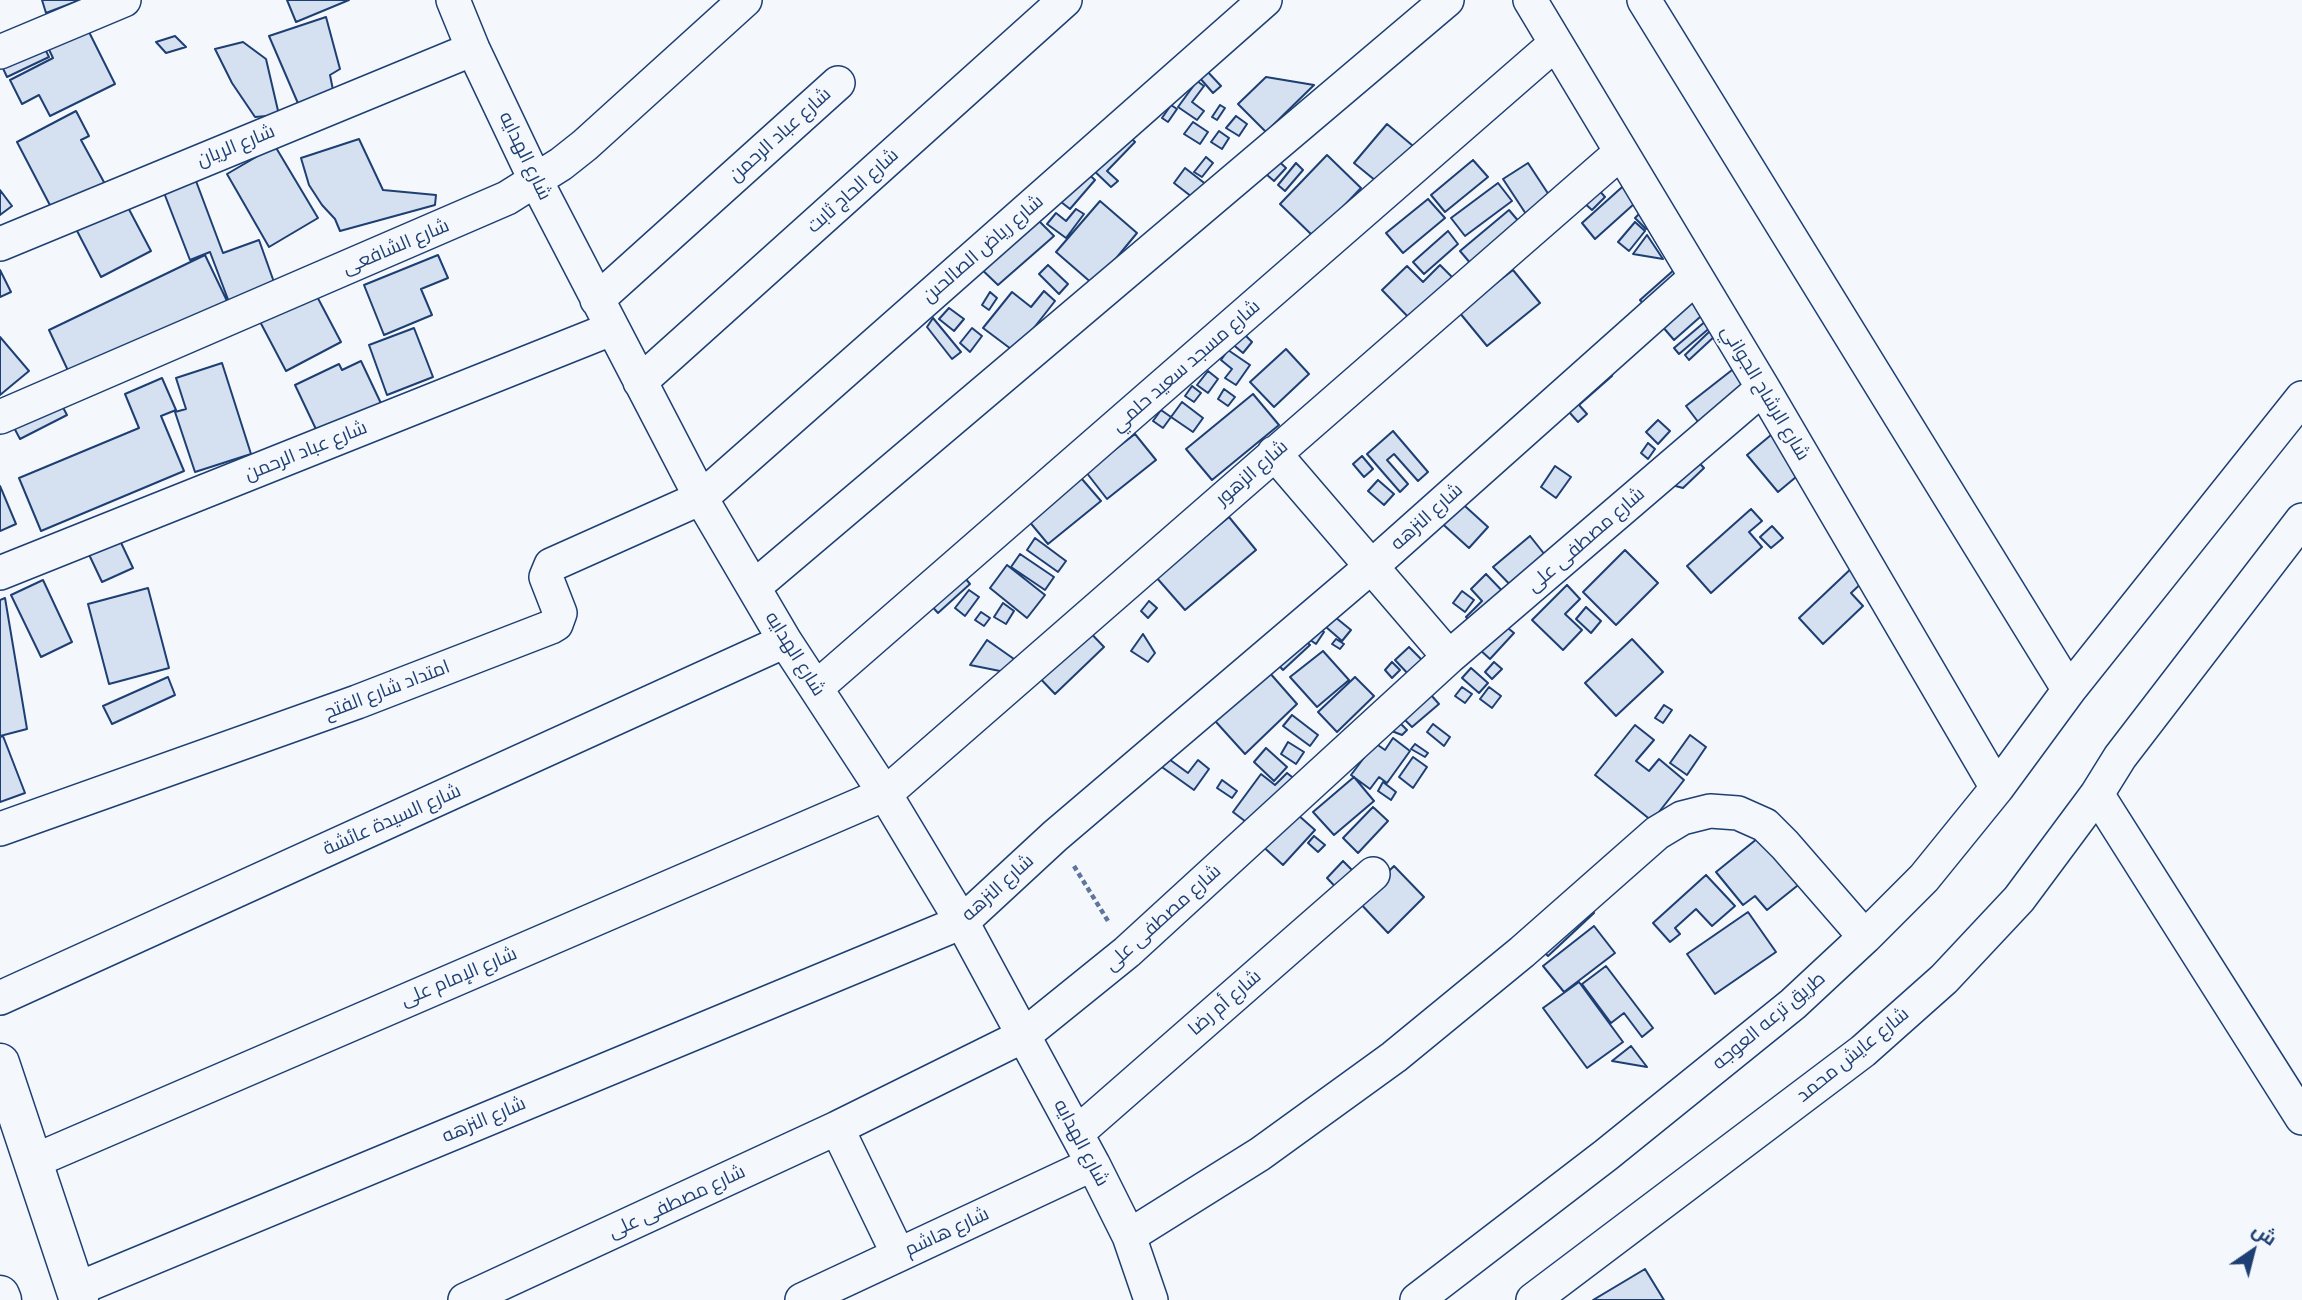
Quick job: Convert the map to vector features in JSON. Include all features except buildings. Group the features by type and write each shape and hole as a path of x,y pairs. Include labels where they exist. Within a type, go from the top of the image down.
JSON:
{"main road":[{"path":"0,1063 77,1295"},
{"path":"0,1295 2,1300"}],"street":[{"path":"0,52 124,0"},
{"name":"شارع الشافعى","path":"0,416 476,212 536,181 585,145 745,0"},
{"name":"شارع الحاج ثابت","path":"640,382 1065,0"},
{"name":"شارع رياض الصالحىن","path":"701,498 1265,0"},
{"path":"754,587 1447,0"},
{"name":"شارع الرشاح الجواني","path":"1530,0 1763,388 1997,788"},
{"path":"1644,0 2069,690"},
{"name":"شارع الهدايه","path":"462,5 473,49 611,329 701,498 785,641 885,794 962,922 1093,1164 1129,1236 1151,1300"},
{"name":"شارع مسجد سعيد حلمي","path":"816,688 1555,44"},
{"name":"شارع الريان","path":"0,244 473,49"},
{"name":"شارع عباد الرحمن","path":"597,300 838,83"},
{"name":"شارع الزهور","path":"885,794 1620,153"},
{"name":"شارع النزهه","path":"77,1295 962,922 1055,836 1372,566 1695,278"},
{"name":"شارع عباد الرحمن","path":"0,573 611,329"},
{"name":"شارع مصطفى على","path":"465,1300 837,1128 1023,1036 1127,952 1449,657 1763,388"},
{"name":"طريق ترعه العوجه","path":"1418,1300 1606,1155 1783,1012 1865,937 1924,878 1997,788 2069,690 2302,398"},
{"path":"1274,453 1449,657"},
{"name":"امتداد شارع الفتح","path":"0,829 357,702 551,627 556,624 560,613 546,577 551,565 701,498"},
{"name":"شارع عايش محمد","path":"1533,1300 1863,1051 1944,979 2019,899 2097,794 2120,757 2302,520"},
{"name":"شارع السيدة عائشة","path":"0,999 785,641"},
{"name":"شارع الإمام على","path":"34,1161 885,794"},
{"path":"2097,794 2302,1118"},
{"path":"1129,1236 1260,1154 1394,1057 1522,952 1657,833 1682,818 1710,811 1729,812 1738,813 1765,825 1865,937"},
{"name":"شارع أم رضا","path":"1077,1133 1373,874"},
{"path":"837,1128 898,1254"},
{"name":"شارع هاشم","path":"802,1300 1093,1164"}],"path":[{"path":"1055,836 1127,952"}]}
